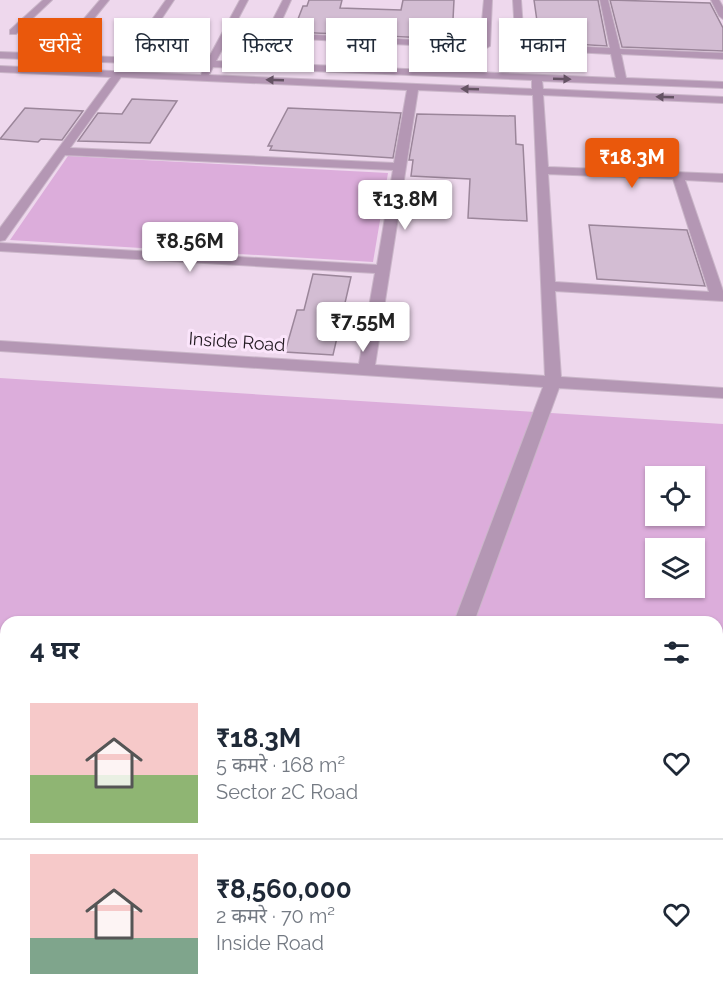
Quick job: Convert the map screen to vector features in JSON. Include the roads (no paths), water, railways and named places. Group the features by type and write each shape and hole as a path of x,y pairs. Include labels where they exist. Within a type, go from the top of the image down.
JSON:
{"street":[{"path":"13,32 48,0"},
{"path":"90,18 105,0"},
{"path":"157,18 170,0"},
{"path":"244,0 210,64 723,86"},
{"path":"287,0 270,35 409,42"},
{"path":"487,18 488,0"},
{"path":"517,0 519,47 723,56"},
{"path":"604,0 622,81"},
{"path":"715,0 723,16"},
{"path":"0,55 18,56"},
{"path":"1,70 723,99"},
{"path":"202,77 205,72"},
{"path":"0,237 118,74"},
{"path":"466,616 553,382 537,78"},
{"path":"366,370 413,86"},
{"path":"62,152 399,167"},
{"path":"542,170 723,178"},
{"path":"548,286 721,297 678,176"},
{"path":"0,247 382,269"},
{"name":"Inside Road","path":"0,346 723,393"}]}
